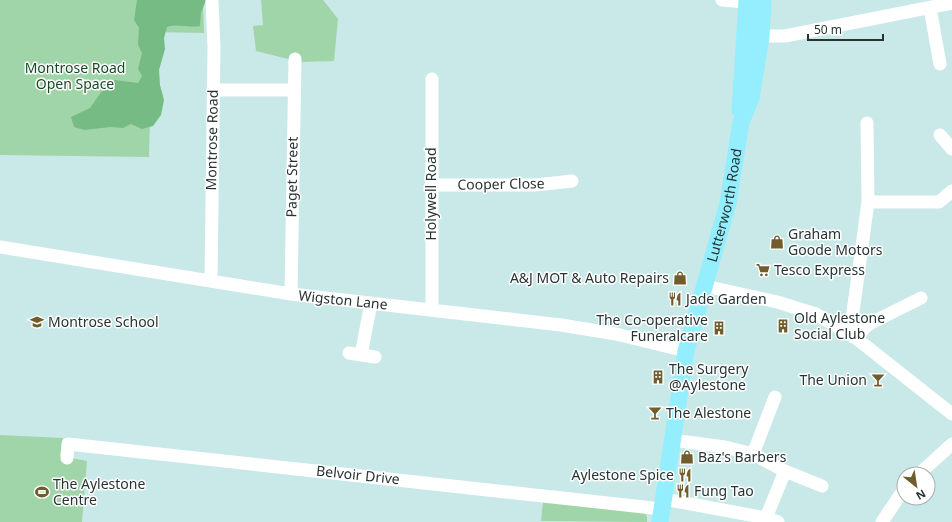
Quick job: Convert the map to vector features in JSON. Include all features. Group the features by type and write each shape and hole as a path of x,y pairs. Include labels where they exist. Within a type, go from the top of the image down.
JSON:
{"main road":[{"name":"Lutterworth Road","path":"662,510 686,351 728,203 748,78 755,2"}],"street":[{"name":"Montrose Road","path":"211,281 213,90 212,0"},
{"path":"722,0 755,2"},
{"path":"753,36 784,36 952,3"},
{"path":"930,8 940,64"},
{"name":"Paget Street","path":"291,294 294,59"},
{"name":"Holywell Road","path":"432,79 432,310"},
{"path":"213,90 294,90"},
{"path":"854,336 868,202 867,123"},
{"path":"940,135 952,149"},
{"name":"Cooper Close","path":"431,185 548,191 572,181"},
{"path":"868,202 939,202 952,191"},
{"name":"Wigston Lane","path":"0,247 291,294 561,325 616,334 686,351"},
{"path":"705,286 796,307 816,314 854,336 952,414"},
{"path":"854,336 871,322 921,298"},
{"path":"371,303 355,354 375,357"},
{"path":"753,454 775,397"},
{"path":"672,440 725,447 753,454 785,471 822,486"},
{"name":"Belvoir Drive","path":"67,458 68,444 662,510"},
{"path":"928,466 952,444"},
{"path":"662,510 772,520 785,471"},
{"path":"882,522 896,500"}],"green space":[{"name":"Montrose Road Open Space","path":"0,0 203,0 204,33 152,32 149,157 0,155"},
{"path":"137,0 206,0 201,13 200,26 175,25 167,27 164,38 165,49 159,70 160,85 164,100 161,115 153,126 142,129 131,124 123,128 110,127 84,130 74,127 71,117 90,108 102,91 115,80 138,83 142,76 138,69 142,53 138,45 139,28 134,20"},
{"path":"261,0 323,0 338,19 334,61 301,62 301,59 288,59 256,51 253,26 263,25"},
{"name":"The Aylestone Centre","path":"0,435 63,438 60,456 87,461 82,522 0,522"},
{"path":"543,502 645,513 647,522 541,521"}],"place":[{"name":"Graham Goode Motors","path":"777,242"},
{"name":"Tesco Express","path":"763,270"},
{"name":"A&J MOT & Auto Repairs","path":"680,278"},
{"name":"Jade Garden","path":"675,299"},
{"name":"Montrose School","path":"37,322"},
{"name":"Old Aylestone Social Club","path":"783,326"},
{"name":"The Co-operative Funeralcare","path":"719,328"},
{"name":"The Surgery @Aylestone","path":"658,377"},
{"name":"The Union","path":"878,380"},
{"name":"The Alestone","path":"655,413"},
{"name":"Baz's Barbers","path":"687,457"},
{"name":"Aylestone Spice","path":"685,475"},
{"name":"Fung Tao","path":"683,491"},
{"name":"The Aylestone Centre","path":"42,492"}]}
